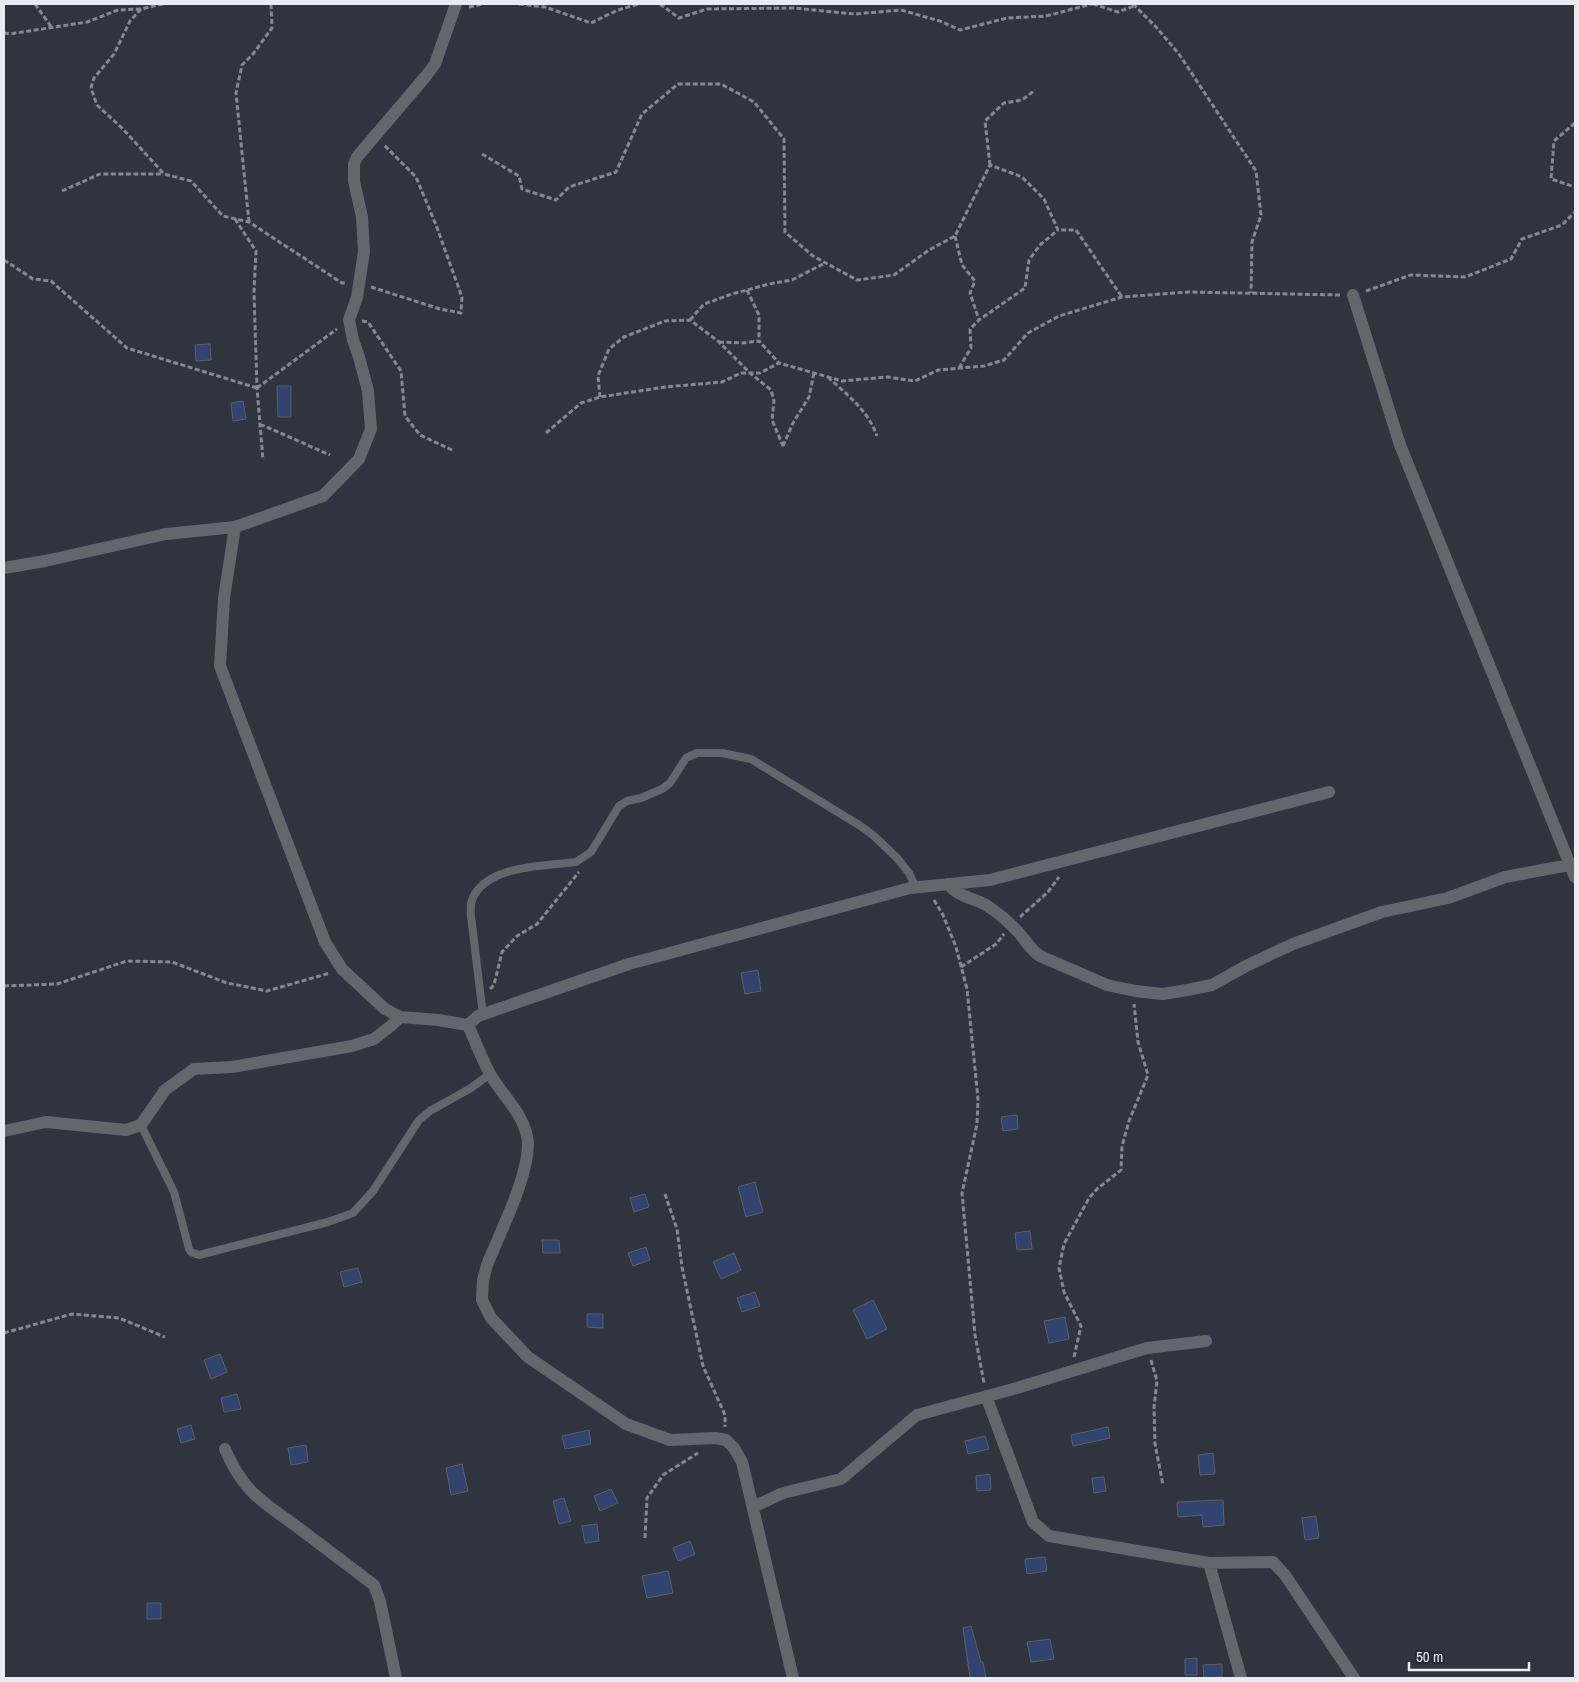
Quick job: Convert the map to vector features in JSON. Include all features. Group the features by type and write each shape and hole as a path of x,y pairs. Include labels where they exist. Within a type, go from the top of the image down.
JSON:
{"street":[{"path":"4,568 45,562 166,534 235,527 323,496 359,459 370,429 368,391 353,340 350,320 357,297 364,252 362,217 354,181 354,164 357,157 434,64 456,4"},
{"path":"1353,295 1400,446 1573,864 1575,877"},
{"path":"235,527 224,598 220,666 325,942 342,969 385,1009 400,1017 438,1020 468,1026"},
{"path":"468,1026 473,1019 483,1015 629,964 921,887 990,880 1328,792"},
{"path":"948,884 954,892 985,904 1003,918 1018,932 1030,950 1040,956 1108,985 1135,991 1163,994 1212,985 1248,965 1294,944 1382,912 1448,898 1505,877 1573,864"},
{"path":"4,1132 46,1122 126,1130 141,1125 165,1090 194,1069 232,1067 352,1046 374,1039 400,1017"},
{"path":"468,1026 490,1074 521,1118 528,1136 528,1150 523,1178 487,1266 483,1280 482,1300 491,1318 528,1357 626,1424 670,1440 716,1438 726,1440 734,1448 742,1462 793,1678"},
{"path":"752,1507 783,1493 841,1479 917,1415 1147,1348 1206,1342"},
{"path":"986,1396 1033,1522 1049,1536 1209,1563 1273,1562 1285,1575 1354,1678"},
{"path":"225,1450 236,1473 261,1501 374,1585 380,1601 396,1678"},
{"path":"1209,1563 1241,1678"}],"lane":[{"path":"483,1015 471,916 471,902 477,891 486,882 517,869 576,862 584,858 591,852 619,806 627,801 641,798 662,789 670,783 686,758 697,753 722,753 751,759 873,835 898,859 921,887"},
{"path":"141,1125 174,1192 189,1249 191,1252 199,1254 319,1224 353,1213 373,1191 419,1120 430,1111 471,1088 490,1074"}],"path":[{"path":"35,4 52,28"},
{"path":"4,33 10,34 87,22 118,10 141,9 163,4"},
{"path":"249,222 236,92 242,65 253,54 272,28 271,4"},
{"path":"519,4 545,8 591,23 618,10 639,4"},
{"path":"660,4 679,18 707,10 794,8 855,14 901,10 940,21 960,30 1007,18 1046,16 1093,4 1118,12 1134,5 1179,54 1256,171 1261,216 1252,242 1251,293"},
{"path":"141,9 130,21 114,54 94,78 91,88 97,104 164,174"},
{"path":"482,154 519,176 522,189 556,200 570,187 616,172 642,114 678,84 721,84 754,102 784,139 785,232 813,256 857,280 894,275 929,250 954,236 990,165 984,120 1004,103 1022,100 1035,90"},
{"path":"1575,123 1554,141 1551,178 1575,187"},
{"path":"62,191 100,174 164,174 191,182 223,216 249,222 342,283 359,283 440,309 461,313 462,298 436,225 416,177 374,136"},
{"path":"990,165 1022,177 1044,199 1058,230"},
{"path":"746,290 759,315 759,341 779,363 842,381 887,377 915,381 938,370 984,366 1004,360 1028,333 1059,316 1122,297 1188,292 1353,295 1411,275 1465,277 1512,259 1522,239 1562,225 1575,212"},
{"path":"235,219 256,251 254,292 257,388 263,460"},
{"path":"959,368 971,348 970,329 979,320 1025,288 1030,260 1040,245 1058,230 1076,230 1122,297"},
{"path":"954,236 962,265 975,281 970,293 979,320"},
{"path":"4,260 33,279 51,281 127,348 257,388"},
{"path":"690,320 704,304 746,290 792,280 825,263"},
{"path":"257,388 350,320 368,322 401,371 405,416 420,435 452,450"},
{"path":"600,397 598,376 609,349 624,337 664,321 690,320 719,342 750,373 771,390 774,401 772,420 783,446 793,423 809,397 814,373"},
{"path":"719,342 742,343 759,341"},
{"path":"546,433 582,403 600,397 666,387 722,382 741,373 760,373 779,363"},
{"path":"828,377 865,412 873,424 877,436"},
{"path":"260,424 330,455"},
{"path":"481,998 494,985 502,952 516,936 537,924 554,905 581,870 584,858"},
{"path":"921,887 943,915 956,947 968,989 978,1100 977,1124 962,1193 975,1335 986,1396"},
{"path":"4,986 57,984 126,962 172,962 227,983 267,991 342,969"},
{"path":"1069,1372 1078,1344 1081,1326 1064,1292 1059,1268 1064,1244 1089,1198 1097,1189 1121,1170 1122,1146 1129,1121 1148,1075 1138,1042 1134,1012 1135,991"},
{"path":"665,1194 677,1229 682,1267 702,1366 725,1415 726,1440"},
{"path":"4,1332 72,1314 118,1318 165,1337"},
{"path":"1147,1348 1157,1381 1154,1407 1155,1444 1163,1485"},
{"path":"645,1538 647,1498 663,1475 688,1458 703,1451"}],"building":[{"path":"210,344 211,360 196,361 195,345"},
{"path":"277,386 291,386 291,417 278,417"},
{"path":"243,401 246,419 233,421 231,403"},
{"path":"758,970 761,991 745,994 741,973"},
{"path":"1017,1115 1018,1129 1003,1131 1001,1117"},
{"path":"755,1182 763,1212 746,1217 738,1187"},
{"path":"645,1194 649,1207 634,1212 630,1198"},
{"path":"1030,1231 1032,1249 1017,1250 1015,1233"},
{"path":"542,1240 559,1240 560,1253 543,1253"},
{"path":"646,1247 650,1260 633,1266 628,1253"},
{"path":"734,1253 741,1270 721,1279 713,1262"},
{"path":"358,1268 362,1282 344,1287 340,1272"},
{"path":"755,1292 760,1306 742,1312 737,1298"},
{"path":"873,1300 887,1329 867,1339 853,1310"},
{"path":"587,1314 603,1314 603,1328 587,1327"},
{"path":"1065,1317 1069,1339 1049,1343 1044,1321"},
{"path":"220,1354 227,1372 211,1379 204,1360"},
{"path":"237,1394 241,1409 224,1412 221,1398"},
{"path":"191,1425 195,1439 181,1443 177,1429"},
{"path":"1108,1427 1110,1438 1073,1446 1071,1435"},
{"path":"589,1430 591,1444 565,1449 562,1436"},
{"path":"985,1436 989,1449 968,1454 965,1441"},
{"path":"306,1445 308,1462 291,1465 288,1448"},
{"path":"1213,1453 1215,1474 1200,1475 1198,1455"},
{"path":"462,1464 468,1491 451,1495 446,1468"},
{"path":"990,1474 991,1490 977,1491 976,1476"},
{"path":"1104,1477 1106,1491 1094,1493 1092,1478"},
{"path":"611,1489 618,1503 600,1511 594,1496"},
{"path":"564,1498 571,1521 559,1524 553,1501"},
{"path":"1223,1500 1224,1525 1203,1527 1202,1515 1178,1517 1177,1502"},
{"path":"1316,1516 1319,1538 1305,1540 1302,1518"},
{"path":"597,1524 599,1541 585,1543 582,1526"},
{"path":"690,1541 695,1554 678,1561 673,1548"},
{"path":"1045,1557 1047,1571 1027,1574 1025,1559"},
{"path":"668,1571 673,1593 647,1598 642,1576"},
{"path":"147,1603 161,1603 161,1619 147,1619"},
{"path":"971,1626 981,1662 983,1662 986,1678 970,1678 963,1628"},
{"path":"1050,1639 1054,1659 1031,1662 1027,1642"},
{"path":"1197,1658 1197,1675 1185,1675 1185,1659"},
{"path":"1222,1664 1222,1677 1204,1678 1203,1665"}]}
